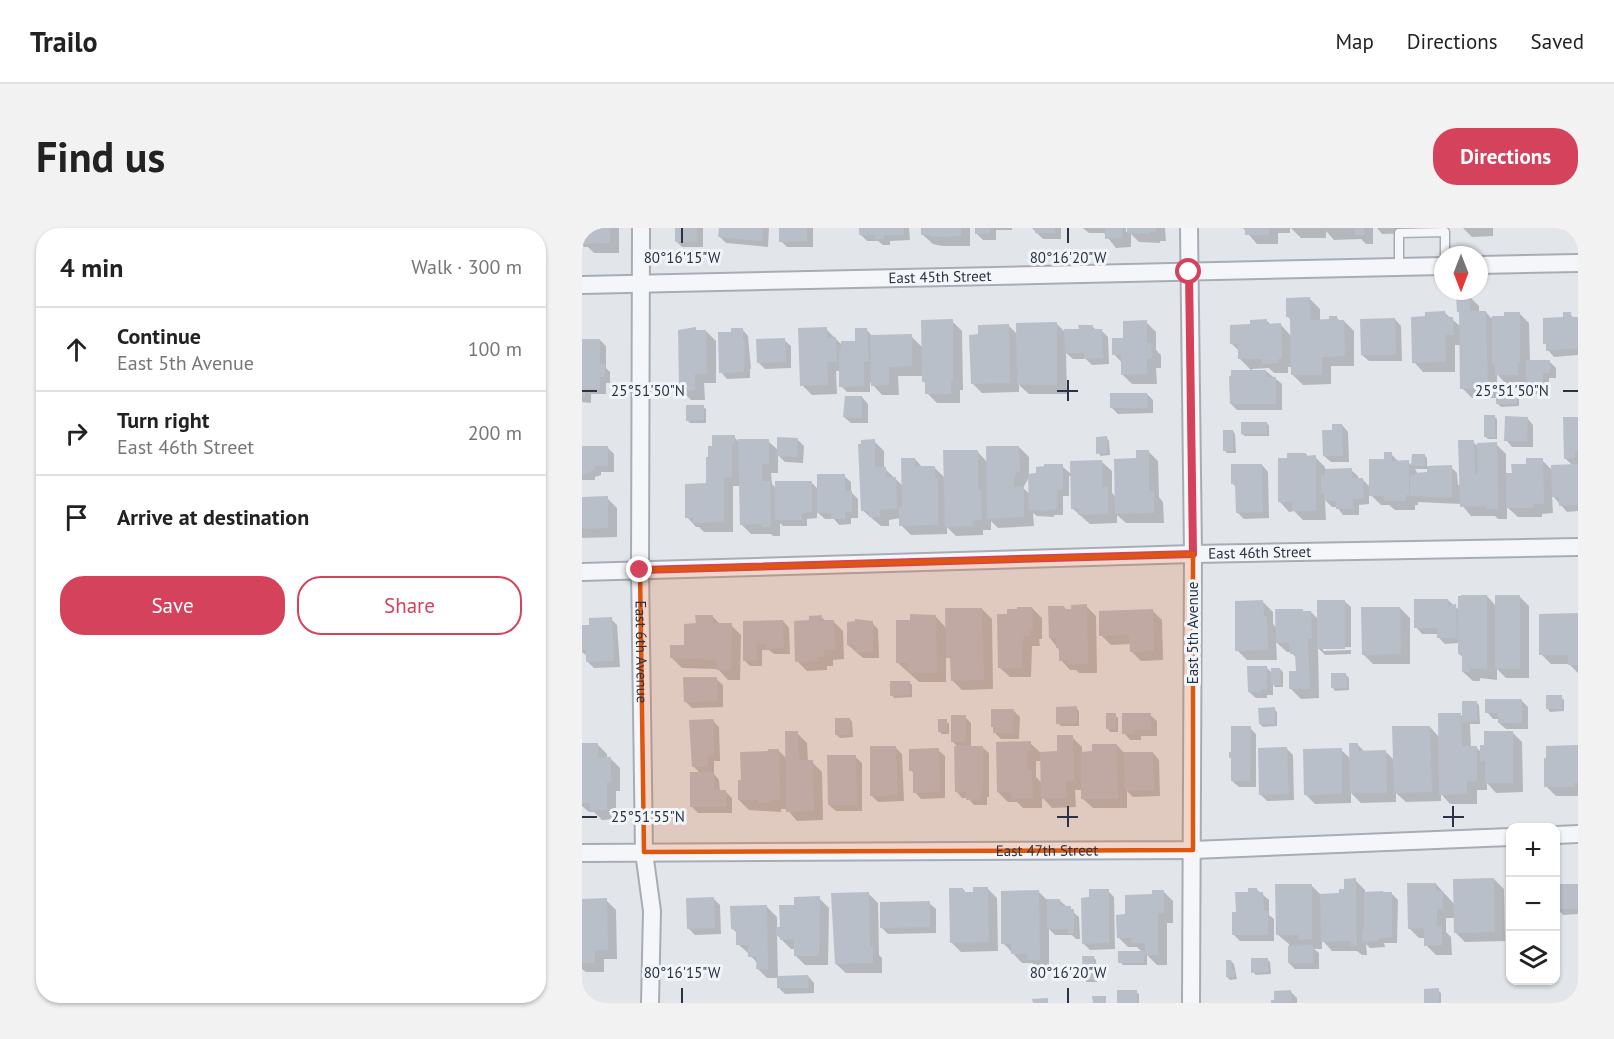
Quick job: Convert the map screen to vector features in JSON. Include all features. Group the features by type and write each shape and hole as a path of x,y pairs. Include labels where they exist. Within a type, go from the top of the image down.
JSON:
{"street":[{"name":"East 6th Avenue","path":"642,228 640,570 644,852 652,911 650,1003"},
{"name":"East 5th Avenue","path":"1189,228 1193,554 1191,1003"},
{"path":"1488,265 1578,262"},
{"name":"East 45th Street","path":"582,285 1434,266"},
{"name":"East 46th Street","path":"582,572 1193,554 1578,547"},
{"path":"1560,835 1578,834"},
{"name":"East 47th Street","path":"582,853 1193,850 1506,837"}],"lane":[{"path":"1399,267 1398,233 1445,232 1445,246"}],"highlighted area":[{"path":"1193,554 1193,850 644,852 640,570"}],"building":[{"path":"582,228 610,228 610,243 583,244"},
{"path":"675,228 697,228 697,242 675,242"},
{"path":"719,228 763,228 762,241 718,237"},
{"path":"779,228 807,228 807,241 779,242"},
{"path":"859,228 904,228 904,235 884,235 884,239 875,239 875,235 859,235"},
{"path":"921,228 961,228 961,236 930,237 930,235 921,235"},
{"path":"975,228 990,228 990,234 975,234"},
{"path":"1035,228 1055,228 1055,233 1035,233"},
{"path":"1105,228 1122,228 1122,238 1105,239"},
{"path":"1127,228 1156,228 1156,232 1127,233"},
{"path":"1245,228 1269,228 1269,235 1245,235"},
{"path":"1355,228 1364,228 1364,235 1355,235"},
{"path":"1310,297 1311,320 1337,316 1337,320 1344,320 1345,356 1322,357 1322,375 1291,375 1290,317 1286,317 1286,298"},
{"path":"1456,300 1470,300 1470,311 1486,311 1488,389 1460,389 1459,312 1457,312"},
{"path":"1445,311 1446,317 1453,317 1454,335 1445,335 1446,362 1412,363 1411,317 1425,316 1425,312"},
{"path":"1504,312 1520,312 1518,375 1495,375 1495,364 1492,364 1492,316 1504,316"},
{"path":"1563,312 1571,312 1571,317 1578,317 1578,348 1546,351 1546,344 1543,344 1543,318 1563,317"},
{"path":"1395,318 1396,355 1361,355 1360,319"},
{"path":"953,319 951,394 925,394 925,382 922,382 921,320"},
{"path":"1267,319 1267,324 1281,323 1282,358 1279,358 1279,363 1262,364 1262,359 1238,359 1238,344 1230,344 1230,325 1250,324 1250,320"},
{"path":"1147,320 1147,343 1151,343 1152,359 1147,359 1147,374 1121,375 1121,354 1112,355 1112,338 1123,338 1123,321"},
{"path":"1057,322 1057,385 1017,385 1016,323"},
{"path":"1009,324 1010,383 971,384 969,335 978,334 978,325"},
{"path":"1078,325 1093,325 1093,329 1102,329 1103,358 1084,359 1084,353 1065,353 1064,329 1079,329"},
{"path":"696,327 696,330 706,330 707,374 695,374 695,390 679,391 678,330"},
{"path":"827,327 827,338 836,337 837,362 827,362 828,385 800,386 798,328"},
{"path":"731,328 743,328 744,372 719,373 718,332 731,332"},
{"path":"855,328 867,328 869,362 864,362 864,386 839,387 841,341 855,341"},
{"path":"912,334 912,366 889,367 889,385 871,386 870,335"},
{"path":"785,338 786,362 757,363 756,339"},
{"path":"582,339 600,339 600,364 605,364 605,377 600,377 600,389 585,389 585,397 582,397"},
{"path":"1526,360 1550,360 1550,373 1543,373 1543,388 1526,388"},
{"path":"1231,370 1266,370 1266,377 1276,377 1276,404 1230,404 1229,376 1231,376"},
{"path":"1110,393 1147,393 1148,408 1110,408"},
{"path":"1496,394 1517,394 1517,404 1496,404"},
{"path":"845,396 862,396 862,418 843,417"},
{"path":"686,405 704,405 704,420 686,421"},
{"path":"1484,415 1495,415 1495,437 1484,437"},
{"path":"1505,416 1528,417 1527,441 1504,441"},
{"path":"1563,417 1578,417 1578,451 1575,451 1575,458 1564,459"},
{"path":"1241,422 1267,422 1267,434 1241,434"},
{"path":"1332,424 1342,424 1343,456 1323,456 1322,430 1332,430"},
{"path":"1223,430 1233,430 1233,451 1223,451"},
{"path":"712,435 735,435 735,445 732,445 732,477 724,477 724,522 693,523 693,518 685,518 685,484 706,483 706,457 708,457 708,446 712,446"},
{"path":"1107,436 1107,453 1096,454 1096,437"},
{"path":"777,437 798,438 797,457 777,456"},
{"path":"738,439 769,439 769,464 762,464 762,481 770,481 771,527 762,527 762,524 740,525"},
{"path":"875,439 875,467 886,467 886,477 896,477 897,508 880,510 880,517 869,517 869,511 861,511 858,444 861,444 861,440"},
{"path":"1458,440 1474,440 1475,473 1478,473 1477,443 1497,442 1498,509 1486,509 1486,506 1460,507"},
{"path":"582,446 608,446 608,466 595,466 589,474 582,474"},
{"path":"986,446 1019,446 1020,471 1014,478 1014,487 1024,486 1024,517 987,519"},
{"path":"943,450 978,450 978,490 981,490 982,520 973,521 973,526 945,527"},
{"path":"1136,450 1149,450 1149,491 1154,491 1154,513 1115,514 1114,459 1136,458"},
{"path":"1384,452 1392,452 1392,461 1409,460 1409,495 1406,495 1406,501 1384,501 1384,496 1369,496 1369,459 1384,459"},
{"path":"1287,453 1316,455 1316,511 1292,511 1292,502 1278,502 1278,458 1287,458"},
{"path":"1412,454 1425,454 1425,466 1411,466"},
{"path":"901,458 915,458 915,466 935,466 935,478 938,478 938,525 899,526 899,507 902,507"},
{"path":"1526,458 1543,458 1544,504 1533,504 1533,508 1506,508 1506,473 1512,473 1511,464 1526,464"},
{"path":"1102,460 1103,487 1108,486 1108,514 1078,515 1078,509 1071,509 1070,461"},
{"path":"1044,464 1063,464 1063,490 1057,490 1057,509 1029,510 1028,474 1036,473 1036,467 1044,466"},
{"path":"1231,464 1262,464 1263,512 1236,513 1235,484 1231,484"},
{"path":"1578,464 1578,505 1559,506 1558,497 1552,497 1551,465"},
{"path":"1452,465 1452,498 1410,496 1410,475 1427,472 1427,466"},
{"path":"1352,468 1352,478 1363,478 1364,499 1353,499 1353,509 1336,509 1336,501 1324,501 1324,493 1321,494 1321,475 1325,475 1325,469"},
{"path":"817,474 845,474 845,491 852,491 852,512 845,512 845,519 831,519 831,513 817,513"},
{"path":"775,481 812,481 812,512 802,513 802,520 775,520"},
{"path":"608,496 608,528 582,529 582,497"},
{"path":"1487,595 1487,670 1470,668 1470,672 1462,672 1462,654 1458,654 1458,596"},
{"path":"1495,595 1520,595 1520,669 1495,669"},
{"path":"1414,599 1448,599 1448,605 1456,604 1457,638 1437,638 1437,628 1414,628"},
{"path":"1263,600 1264,616 1267,616 1268,650 1235,651 1235,601"},
{"path":"1317,600 1345,600 1345,649 1317,649"},
{"path":"1087,604 1088,664 1068,664 1068,660 1059,661 1056,638 1049,638 1048,606 1064,606 1064,609 1071,609 1071,605"},
{"path":"1017,607 1032,607 1033,630 1030,630 1031,636 1023,637 1022,668 998,668 997,614 1007,614 1007,609 1017,609"},
{"path":"1361,607 1400,607 1401,654 1362,655"},
{"path":"945,608 982,608 984,680 951,681 950,658 946,658"},
{"path":"1153,609 1154,651 1130,652 1129,635 1099,636 1099,611"},
{"path":"1275,609 1311,611 1312,639 1308,639 1310,689 1289,689 1289,671 1296,671 1295,654 1290,654 1289,643 1276,643"},
{"path":"1578,613 1578,665 1568,665 1568,655 1539,655 1539,614"},
{"path":"910,614 936,615 937,673 908,673 908,663 896,663 896,620 910,620"},
{"path":"695,615 713,615 713,623 732,623 731,670 716,670 716,660 670,658 670,645 684,645 684,624 696,623"},
{"path":"822,615 822,620 834,620 835,650 824,650 824,657 818,657 818,661 795,662 794,621 809,620 809,616"},
{"path":"612,617 614,661 586,662 586,650 582,650 582,625 589,625 589,618"},
{"path":"855,619 873,621 873,652 855,652 855,645 847,645 847,622 855,621"},
{"path":"783,620 784,648 766,649 766,644 756,644 757,660 743,661 743,621"},
{"path":"1247,666 1267,666 1267,689 1261,689 1261,692 1248,692"},
{"path":"1271,668 1280,668 1281,685 1271,685"},
{"path":"1331,673 1346,673 1347,688 1331,688"},
{"path":"683,677 717,677 718,701 684,702"},
{"path":"890,681 910,681 910,695 890,696"},
{"path":"1546,695 1562,695 1562,709 1546,709"},
{"path":"1485,699 1522,699 1522,723 1498,723 1498,713 1485,713"},
{"path":"1462,701 1477,701 1477,721 1462,722"},
{"path":"1077,706 1077,723 1056,724 1056,707"},
{"path":"1275,707 1275,724 1259,724 1258,708"},
{"path":"991,709 1014,709 1013,733 993,733"},
{"path":"1106,713 1116,713 1116,729 1106,729"},
{"path":"1122,713 1151,713 1151,730 1135,730 1135,734 1122,734"},
{"path":"1438,713 1461,713 1462,746 1477,746 1477,781 1467,781 1467,794 1439,795"},
{"path":"951,715 966,715 966,742 951,742"},
{"path":"835,718 850,718 850,735 835,735"},
{"path":"714,719 714,756 708,756 708,767 692,767 689,720"},
{"path":"938,719 947,719 947,731 938,732"},
{"path":"1231,726 1251,726 1250,781 1231,781 1229,752 1231,752"},
{"path":"1392,726 1430,726 1432,792 1394,793"},
{"path":"785,731 798,731 799,760 813,760 814,811 786,812"},
{"path":"1484,731 1513,731 1513,783 1485,783 1485,761 1480,761 1480,745 1484,745"},
{"path":"1057,735 1073,735 1074,781 1066,781 1066,798 1041,799 1040,752 1057,751"},
{"path":"1031,741 1031,751 1027,751 1027,770 1032,770 1033,798 1012,799 1011,792 997,792 996,742"},
{"path":"582,743 598,743 598,757 611,757 611,782 607,782 607,810 590,810 590,803 582,803"},
{"path":"1349,743 1358,743 1358,751 1386,750 1387,793 1350,793"},
{"path":"1092,744 1117,744 1118,799 1081,799 1081,752 1092,751"},
{"path":"1578,745 1578,783 1574,783 1574,787 1544,787 1546,746"},
{"path":"870,746 896,746 898,795 870,796"},
{"path":"954,746 983,746 981,799 966,800 966,792 955,792"},
{"path":"1287,747 1289,794 1259,795 1258,748"},
{"path":"939,748 940,792 913,793 913,771 909,771 909,749"},
{"path":"1342,748 1342,794 1304,795 1303,749"},
{"path":"768,749 779,749 780,800 772,800 772,803 758,803 758,800 738,800 738,780 741,780 740,752 768,751"},
{"path":"1124,752 1153,752 1154,790 1125,791"},
{"path":"827,755 856,755 857,805 828,805"},
{"path":"690,772 714,772 714,790 726,790 726,807 690,807"},
{"path":"1356,878 1357,946 1351,946 1350,941 1321,942 1320,894 1339,893 1339,889 1344,889 1344,879"},
{"path":"1494,878 1495,932 1454,933 1453,879"},
{"path":"1407,883 1436,883 1436,891 1443,891 1443,909 1437,909 1437,926 1442,926 1442,945 1424,946 1424,928 1408,929"},
{"path":"1275,884 1312,884 1312,939 1299,940 1299,935 1276,935"},
{"path":"1560,884 1578,884 1578,909 1560,909"},
{"path":"973,887 988,887 989,942 950,943 949,888 963,888 963,892 973,892"},
{"path":"1248,888 1257,888 1257,892 1263,892 1264,911 1268,911 1268,935 1232,935 1232,912 1236,912 1235,892 1248,892"},
{"path":"1089,889 1109,889 1109,943 1082,944 1081,898 1089,897"},
{"path":"1039,890 1040,960 1027,960 1027,954 1011,954 1011,944 1001,944 1001,891"},
{"path":"1152,890 1164,890 1164,913 1158,913 1158,955 1144,955 1144,963 1118,963 1118,951 1145,951 1145,943 1132,943 1131,938 1117,938 1116,915 1125,914 1125,895 1152,894"},
{"path":"869,892 870,947 873,947 873,963 835,964 831,893"},
{"path":"1364,892 1392,892 1392,937 1379,938 1379,941 1362,942"},
{"path":"820,896 819,956 794,956 794,939 780,940 780,936 776,936 776,927 780,927 779,905 794,905 794,897"},
{"path":"714,897 715,928 687,929 686,898"},
{"path":"607,898 608,950 595,950 595,963 582,963 582,899"},
{"path":"1047,899 1060,899 1060,906 1071,906 1071,909 1074,909 1074,933 1068,934 1068,929 1047,929"},
{"path":"930,901 930,927 880,928 880,902"},
{"path":"767,905 768,969 756,969 757,957 748,957 748,945 736,945 736,929 731,929 730,906"},
{"path":"1313,945 1313,963 1288,963 1288,946"},
{"path":"1082,956 1094,956 1095,980 1083,980"},
{"path":"1251,958 1268,958 1268,972 1251,973"},
{"path":"1226,960 1231,960 1235,977 1226,977"},
{"path":"808,975 809,988 777,988 777,976"},
{"path":"1439,988 1439,1003 1424,1003 1424,989"},
{"path":"1117,990 1137,990 1137,1003 1117,1003"},
{"path":"1291,990 1292,1002 1271,1003 1271,1000 1274,1000 1274,991"},
{"path":"1092,996 1106,996 1106,1003 1093,1003"},
{"path":"1048,998 1048,1003 1033,1003 1032,999"}],"route":[{"path":"640,570 1193,554 1189,272"}]}
